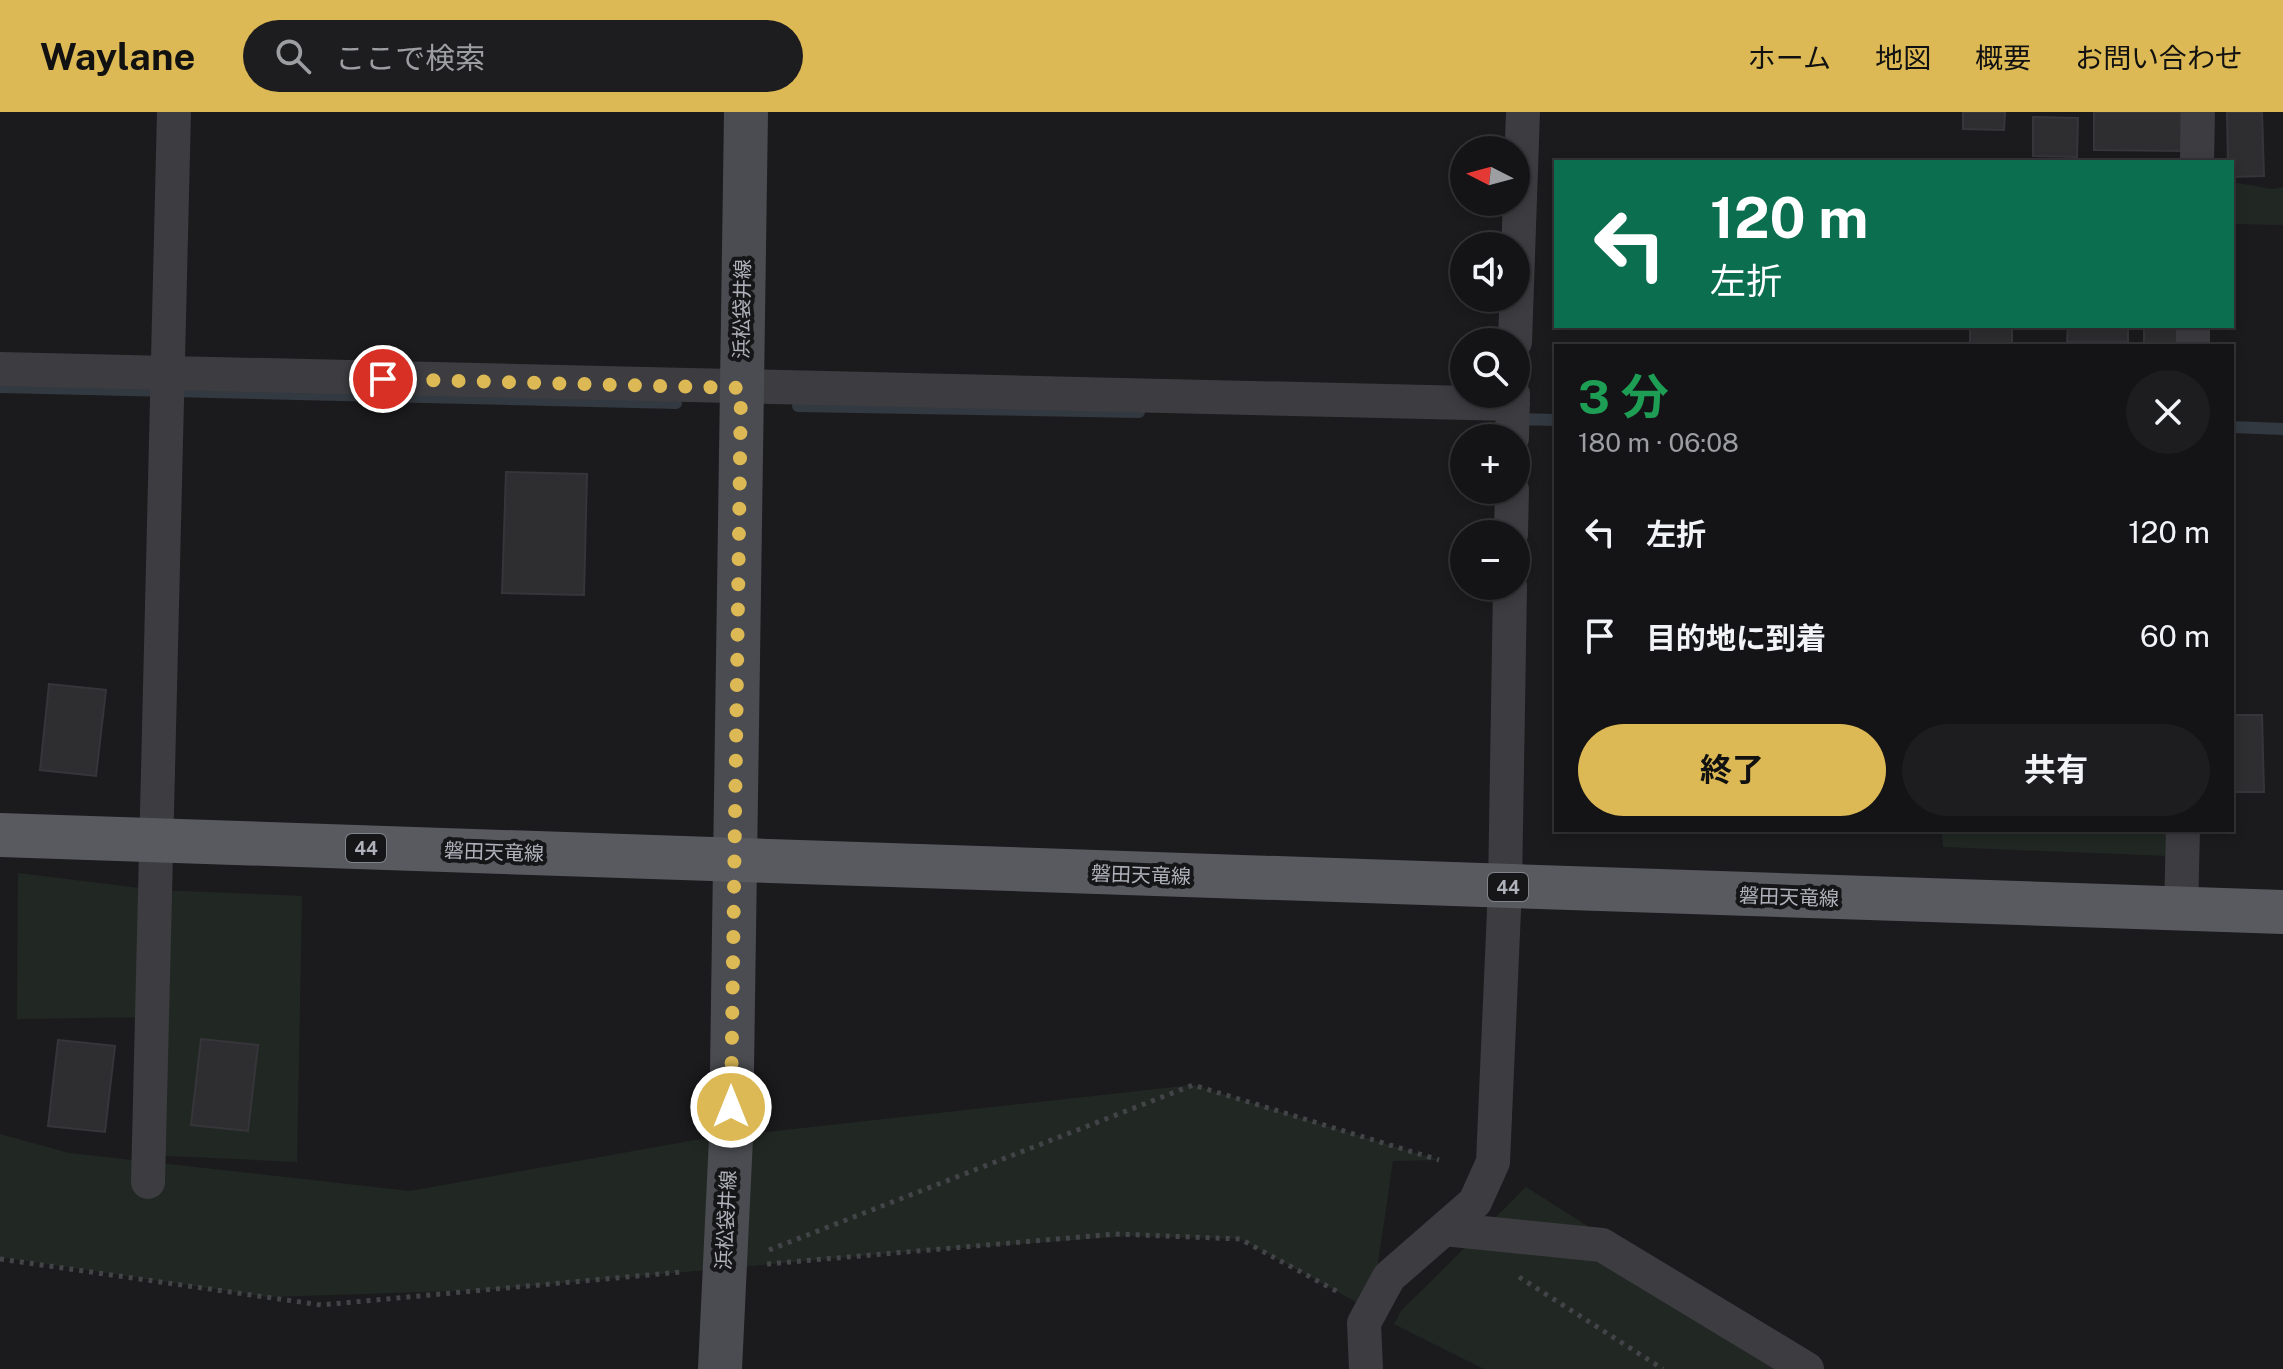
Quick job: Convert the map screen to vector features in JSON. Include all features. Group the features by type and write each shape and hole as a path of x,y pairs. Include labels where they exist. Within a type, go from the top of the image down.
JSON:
{"main road":[{"name":"浜松袋井線","path":"720,1369 731,1138 746,112"},
{"name":"磐田天竜線","path":"0,835 2283,912"}],"street":[{"path":"148,1182 174,112"},
{"path":"1515,328 1523,112"},
{"path":"2197,160 2198,112"},
{"path":"0,369 741,388 1450,398"},
{"path":"1366,1369 1364,1323 1389,1277 1475,1202 1493,1162 1505,887 1510,600"},
{"path":"2181,910 2183,832"},
{"path":"1444,1229 1602,1245 1807,1369"}],"path":[{"path":"724,1268 1193,1085 1439,1160"},
{"path":"1508,1270 1663,1369"}],"shaded area":[{"path":"2234,182 2272,189 2283,187 2283,225 2234,224"},
{"path":"1942,832 2168,832 2168,856 1943,847"},
{"path":"18,873 156,890 302,896 297,1162 149,1155 152,1017 17,1019"},
{"path":"1193,1085 1439,1160 1393,1161 1371,1310 1240,1239 1130,1236 894,1253 487,1290 268,1297 0,1257 0,1134 69,1153 410,1191 695,1140"},
{"path":"1526,1187 1813,1369 1484,1369 1394,1324 1401,1311"}],"building":[{"path":"1963,112 2005,112 2004,130 1963,129"},
{"path":"2094,112 2181,112 2181,151 2094,150"},
{"path":"2227,112 2262,112 2264,176 2234,177 2234,160 2228,160"},
{"path":"2033,117 2078,118 2077,157 2033,156"},
{"path":"1970,328 2012,328 2012,344 1970,344"},
{"path":"2068,328 2128,328 2128,342 2067,342"},
{"path":"2144,328 2177,328 2178,343 2144,343"},
{"path":"506,472 587,474 584,595 502,593"},
{"path":"49,684 106,690 96,776 40,770"},
{"path":"2234,715 2262,715 2264,792 2234,792"},
{"path":"201,1039 258,1045 248,1131 191,1125"},
{"path":"58,1040 115,1046 105,1132 48,1126"}],"waterway":[{"path":"0,387 676,403"},
{"path":"798,406 1139,412"},
{"path":"1513,419 1554,420"},
{"path":"2234,427 2283,429"}],"route":[{"path":"383,379 741,388 731,1107"}]}
